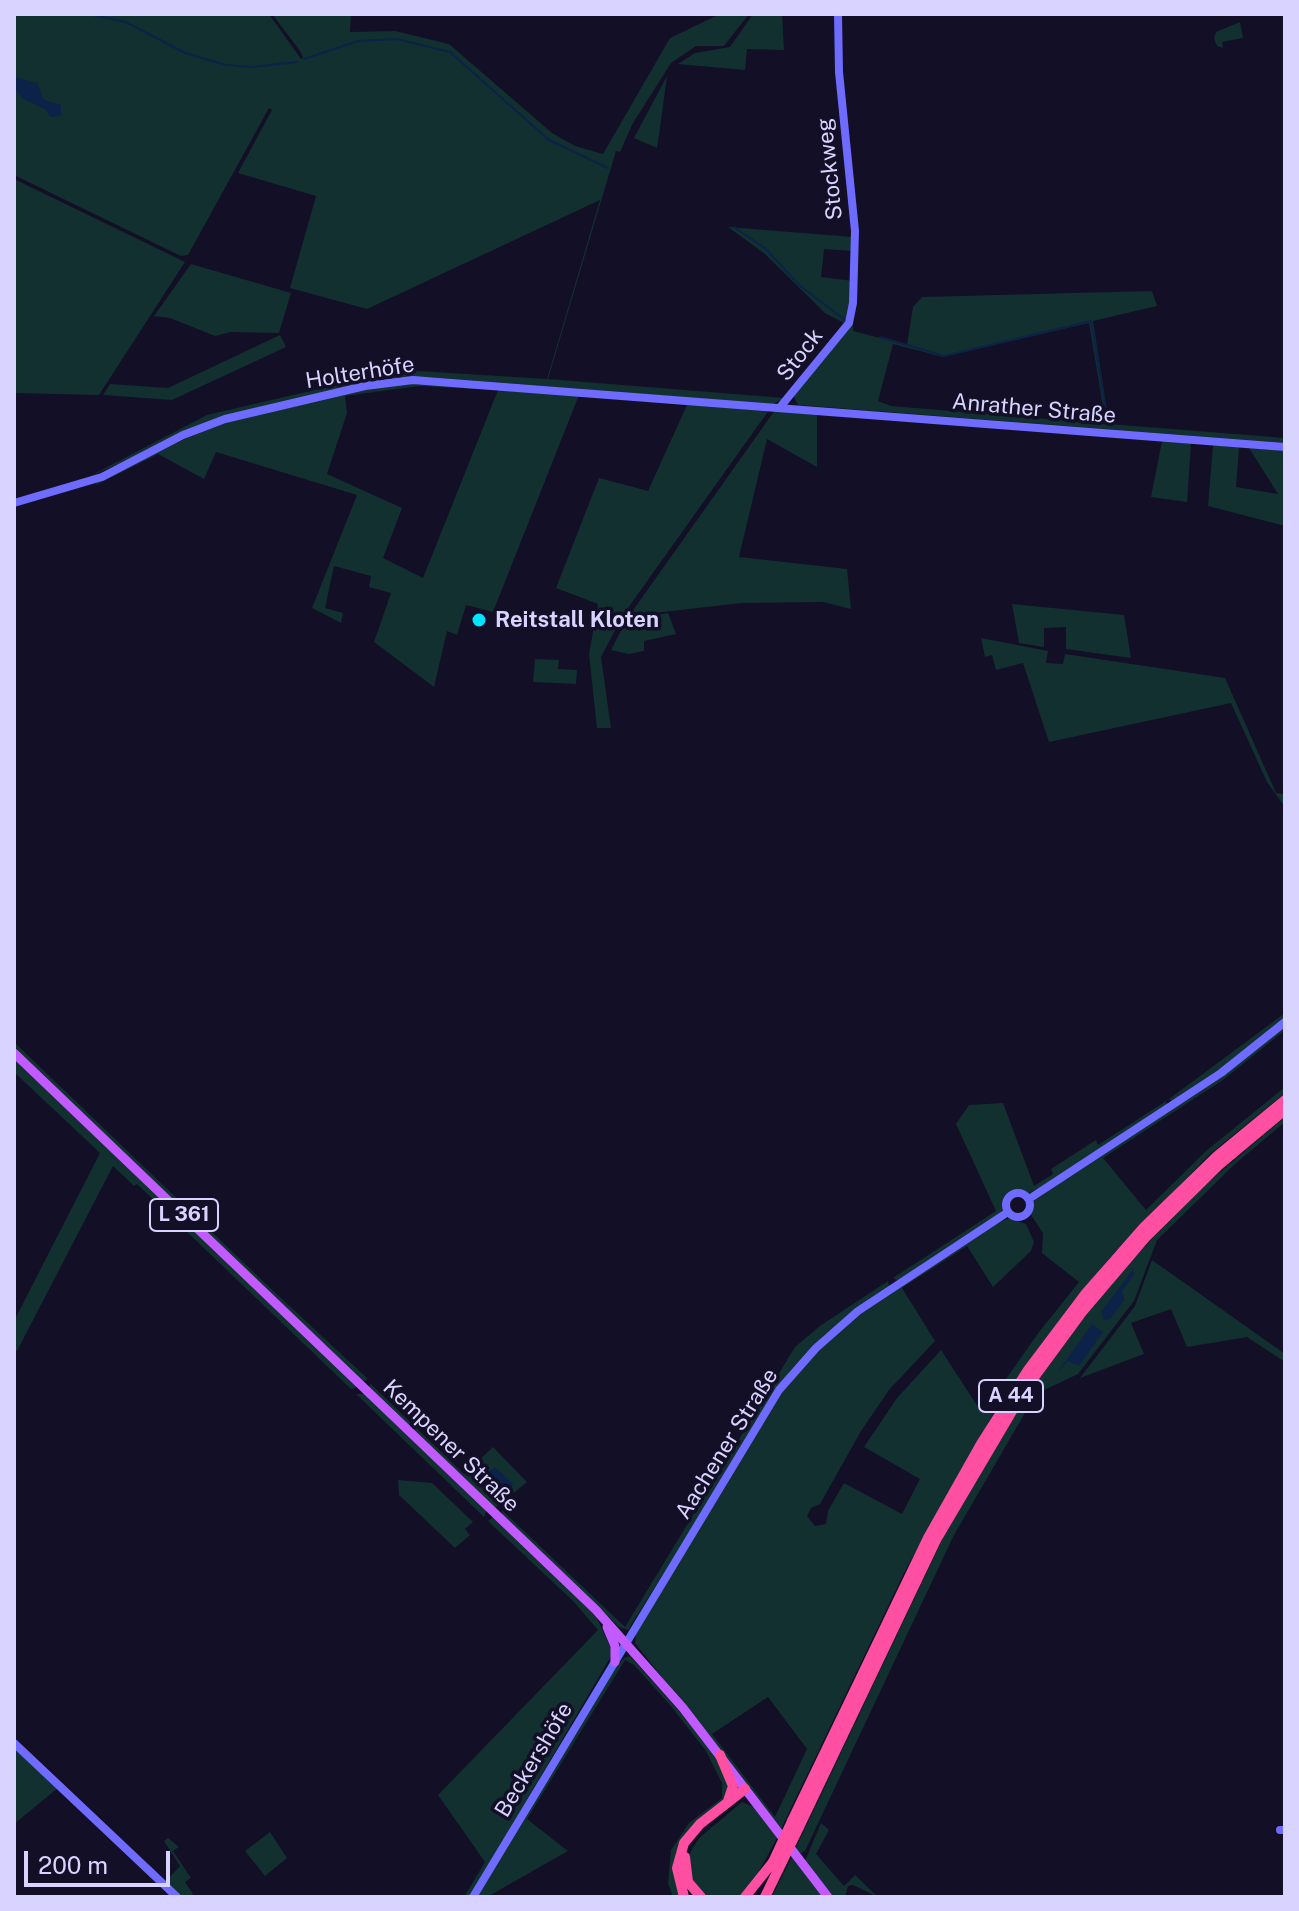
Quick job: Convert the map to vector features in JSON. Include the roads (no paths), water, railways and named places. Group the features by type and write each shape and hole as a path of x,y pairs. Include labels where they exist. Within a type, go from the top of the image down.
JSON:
{"highway":[{"name":"A 44","path":"756,1897 777,1863 928,1538 1028,1370 1078,1303 1144,1227 1217,1156 1285,1100"},
{"name":"A 44","path":"795,1824 936,1540 1028,1385 1077,1318 1145,1238 1219,1165 1285,1110"},
{"path":"720,1755 733,1786 727,1803"},
{"path":"684,1897 677,1868 683,1844 694,1830 727,1803 747,1792"},
{"path":"701,1897 685,1875 686,1852 701,1832 747,1792"},
{"name":"A 44","path":"767,1897 777,1863"},
{"path":"745,1897 777,1863"}],"main road":[{"name":"Kempener Straße","path":"14,1053 627,1642 720,1755 828,1897"},
{"name":"L 361","path":"602,1617 613,1641 615,1662"}],"street":[{"name":"Stockweg","path":"838,14 839,72 855,231 855,284 850,321"},
{"name":"Stock","path":"779,407 790,400 795,385 850,321"},
{"name":"Holterhöfe","path":"14,503 102,477 183,435 225,419 391,382 443,380 779,407"},
{"name":"Anrather Straße","path":"779,407 1285,447"},
{"name":"Aachener Straße","path":"1029,1199 1221,1073 1285,1022"},
{"name":"Aachener Straße","path":"1022,1193 1029,1199 1031,1206 1026,1216 1014,1217 1008,1212 1006,1204 1013,1194 1022,1193"},
{"name":"Aachener Straße","path":"627,1642 748,1438 797,1368 858,1311 1008,1212"},
{"name":"Beckershöfe","path":"473,1897 627,1642"},
{"path":"14,1743 177,1897"}],"water":[{"path":"14,77 37,83 44,100 61,105 61,116 51,117 45,109 23,99 14,88"},
{"path":"1133,1269 1134,1275 1122,1291 1124,1300 1110,1319 1104,1320 1101,1312"},
{"path":"1092,1324 1103,1332 1079,1366 1068,1361 1057,1373"},
{"path":"495,1467 513,1484 510,1492 496,1497 476,1479 483,1469 488,1472"}],"waterway":[{"path":"88,14 126,22 185,53 226,65 252,67 297,62"},
{"path":"304,59 358,41 397,39 450,52 549,140 608,168"},
{"path":"734,227 766,249 799,285 845,320"},
{"path":"880,337 944,356 1091,321 1108,423"}],"place":[{"name":"Reitstall Kloten","path":"479,620"}]}
